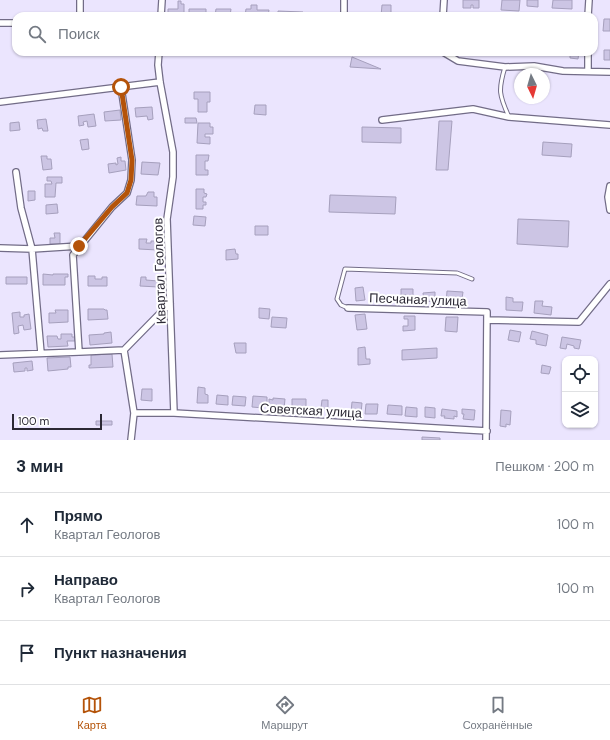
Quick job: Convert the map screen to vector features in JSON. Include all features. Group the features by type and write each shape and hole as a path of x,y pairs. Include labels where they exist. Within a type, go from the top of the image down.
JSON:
{"street":[{"path":"80,0 80,12"},
{"path":"162,0 162,12"},
{"path":"344,0 344,12"},
{"path":"443,12 444,0"},
{"path":"588,0 588,12"},
{"path":"0,23 12,23"},
{"name":"Квартал Геологов","path":"159,56 160,82 173,152 173,177 167,219 174,413"},
{"path":"450,56 458,61 504,67 534,66 563,71 610,72"},
{"path":"588,56 588,71"},
{"path":"0,102 160,82"},
{"path":"78,352 73,255 112,207 127,193 131,180 132,160 121,87"},
{"path":"382,120 473,109 509,117 610,126"},
{"path":"16,172 21,208 32,249 41,353"},
{"path":"610,186 608,197 610,210"},
{"path":"0,248 32,249 79,246"},
{"path":"486,440 487,320 579,322 610,284"},
{"path":"0,355 124,350 170,303"},
{"name":"Песчаная улица","path":"348,308 487,312 487,320"},
{"path":"124,350 134,412 131,440"},
{"name":"Советская улица","path":"134,412 487,431"}],"lane":[{"path":"504,67 500,84 500,97 509,117"},
{"path":"348,308 341,305 337,299 345,269 457,273 472,279"}],"building":[{"path":"463,0 479,0 479,8 473,8 473,5 471,5 471,8 463,8"},
{"path":"502,0 520,0 519,11 501,10"},
{"path":"527,0 538,0 538,7 527,6"},
{"path":"553,0 572,0 572,9 552,8"},
{"path":"178,1 181,1 181,4 184,4 184,12 168,12 168,9 178,9"},
{"path":"251,5 257,5 257,10 269,10 269,12 246,12 246,9 251,9"},
{"path":"382,5 391,5 391,12 381,12"},
{"path":"189,9 206,9 206,12 189,12"},
{"path":"216,9 231,9 231,12 216,12"},
{"path":"278,11 303,12 278,12"},
{"path":"604,19 610,19 610,31 603,31"},
{"path":"604,50 610,50 610,60 604,60"},
{"path":"570,56 578,56 578,59 570,58"},
{"path":"352,57 381,69 350,67"},
{"path":"194,92 210,92 210,102 207,102 207,112 198,112 198,99 194,99"},
{"path":"255,105 266,105 266,115 254,114"},
{"path":"152,107 153,119 148,120 147,116 136,117 135,108"},
{"path":"120,110 121,120 105,121 104,112"},
{"path":"94,114 96,126 88,127 87,121 83,122 84,125 79,126 78,116"},
{"path":"185,118 196,118 197,123 185,123"},
{"path":"46,119 48,131 43,131 42,128 38,129 37,120"},
{"path":"439,121 452,121 448,170 436,170"},
{"path":"19,122 20,130 10,131 10,123"},
{"path":"198,123 210,123 210,127 213,127 213,134 205,134 205,137 210,137 210,144 197,143"},
{"path":"362,127 401,128 401,143 362,142"},
{"path":"88,139 89,149 82,150 80,140"},
{"path":"543,142 572,144 571,157 542,155"},
{"path":"196,155 209,155 208,161 205,161 205,170 208,170 208,175 196,175"},
{"path":"41,156 47,156 47,159 51,159 52,169 43,170"},
{"path":"121,157 121,161 125,161 126,170 109,173 108,164 118,164 117,158"},
{"path":"142,162 160,163 158,175 141,174"},
{"path":"47,177 62,177 62,183 56,183 55,197 45,197 45,184 52,184 51,181 47,181"},
{"path":"196,189 204,189 204,193 207,194 206,197 203,197 203,202 206,202 206,205 203,205 203,209 196,209"},
{"path":"28,191 35,191 35,200 28,201"},
{"path":"148,192 154,192 154,197 157,197 157,206 136,205 137,196 146,196"},
{"path":"330,195 396,197 395,214 329,212"},
{"path":"57,204 58,213 46,214 46,205"},
{"path":"194,216 206,217 205,226 193,225"},
{"path":"518,219 569,221 568,247 517,244"},
{"path":"255,226 268,226 268,235 255,235"},
{"path":"54,233 60,233 60,244 50,244 50,238 55,238"},
{"path":"139,239 147,239 146,243 157,241 157,250 139,249"},
{"path":"235,249 236,254 238,254 238,259 226,260 226,250"},
{"path":"43,274 68,274 68,277 65,277 65,285 43,285"},
{"path":"88,276 95,276 95,279 107,277 107,286 88,286"},
{"path":"6,277 27,277 27,284 6,284"},
{"path":"141,277 146,277 146,280 158,281 158,287 140,286"},
{"path":"363,287 365,300 356,301 355,288"},
{"path":"401,289 413,289 413,302 403,302 403,299 406,299 406,295 401,295"},
{"path":"447,291 463,292 462,299 460,299 460,305 446,304"},
{"path":"435,292 435,301 424,302 423,293"},
{"path":"506,297 513,298 513,302 523,302 522,311 506,310"},
{"path":"535,301 543,301 542,306 552,307 551,315 534,313"},
{"path":"259,308 270,309 269,319 259,318"},
{"path":"88,309 107,310 108,319 88,320"},
{"path":"55,310 68,310 68,322 49,323 49,313 56,313"},
{"path":"20,312 20,317 24,317 24,315 29,314 31,329 24,330 23,325 18,326 19,333 14,334 12,313"},
{"path":"365,314 367,329 357,330 355,315"},
{"path":"404,316 415,316 415,330 403,331 403,326 408,326 408,319 404,319"},
{"path":"272,317 287,318 286,328 271,327"},
{"path":"446,317 458,317 457,332 445,331"},
{"path":"510,330 521,332 519,342 508,340"},
{"path":"532,331 548,335 546,346 536,344 536,340 530,339"},
{"path":"111,332 112,343 90,345 89,335"},
{"path":"61,334 72,334 72,337 75,337 75,341 67,341 68,346 48,347 47,336 57,336 58,339 61,339"},
{"path":"562,337 581,340 579,349 567,344 566,349 560,348"},
{"path":"234,343 246,343 246,353 236,353"},
{"path":"365,347 366,359 370,359 370,364 358,365 358,348"},
{"path":"437,348 437,358 402,360 402,350"},
{"path":"112,354 113,367 89,368 89,365 91,365 91,355"},
{"path":"70,357 71,367 68,367 68,369 48,371 47,358"},
{"path":"32,361 33,370 27,371 27,368 25,368 25,371 14,372 13,363"},
{"path":"542,365 551,367 549,374 541,373"},
{"path":"198,387 205,388 205,394 208,395 208,403 197,403"},
{"path":"142,389 152,389 152,401 141,400"},
{"path":"217,395 228,396 228,405 216,404"},
{"path":"233,396 246,397 245,406 232,405"},
{"path":"253,396 267,397 267,404 264,404 263,408 252,407"},
{"path":"273,398 285,399 284,409 269,408 269,399 273,400"},
{"path":"292,399 306,399 306,409 292,409"},
{"path":"322,400 328,400 328,409 321,408"},
{"path":"352,402 362,403 361,413 351,412"},
{"path":"366,404 378,404 377,414 365,414"},
{"path":"388,405 402,406 402,415 387,414"},
{"path":"406,407 417,408 417,417 405,416"},
{"path":"425,407 435,408 435,418 425,417"},
{"path":"442,409 457,411 457,417 454,416 454,419 444,418 445,416 441,416"},
{"path":"462,409 475,410 474,420 463,419 464,414 462,414"},
{"path":"501,410 511,411 510,425 506,424 506,427 500,426"},
{"path":"96,421 112,421 112,425 96,425"},
{"path":"422,437 440,438 440,440 422,440"}],"route":[{"path":"79,246 112,207 127,193 131,180 132,160 121,87"}]}
